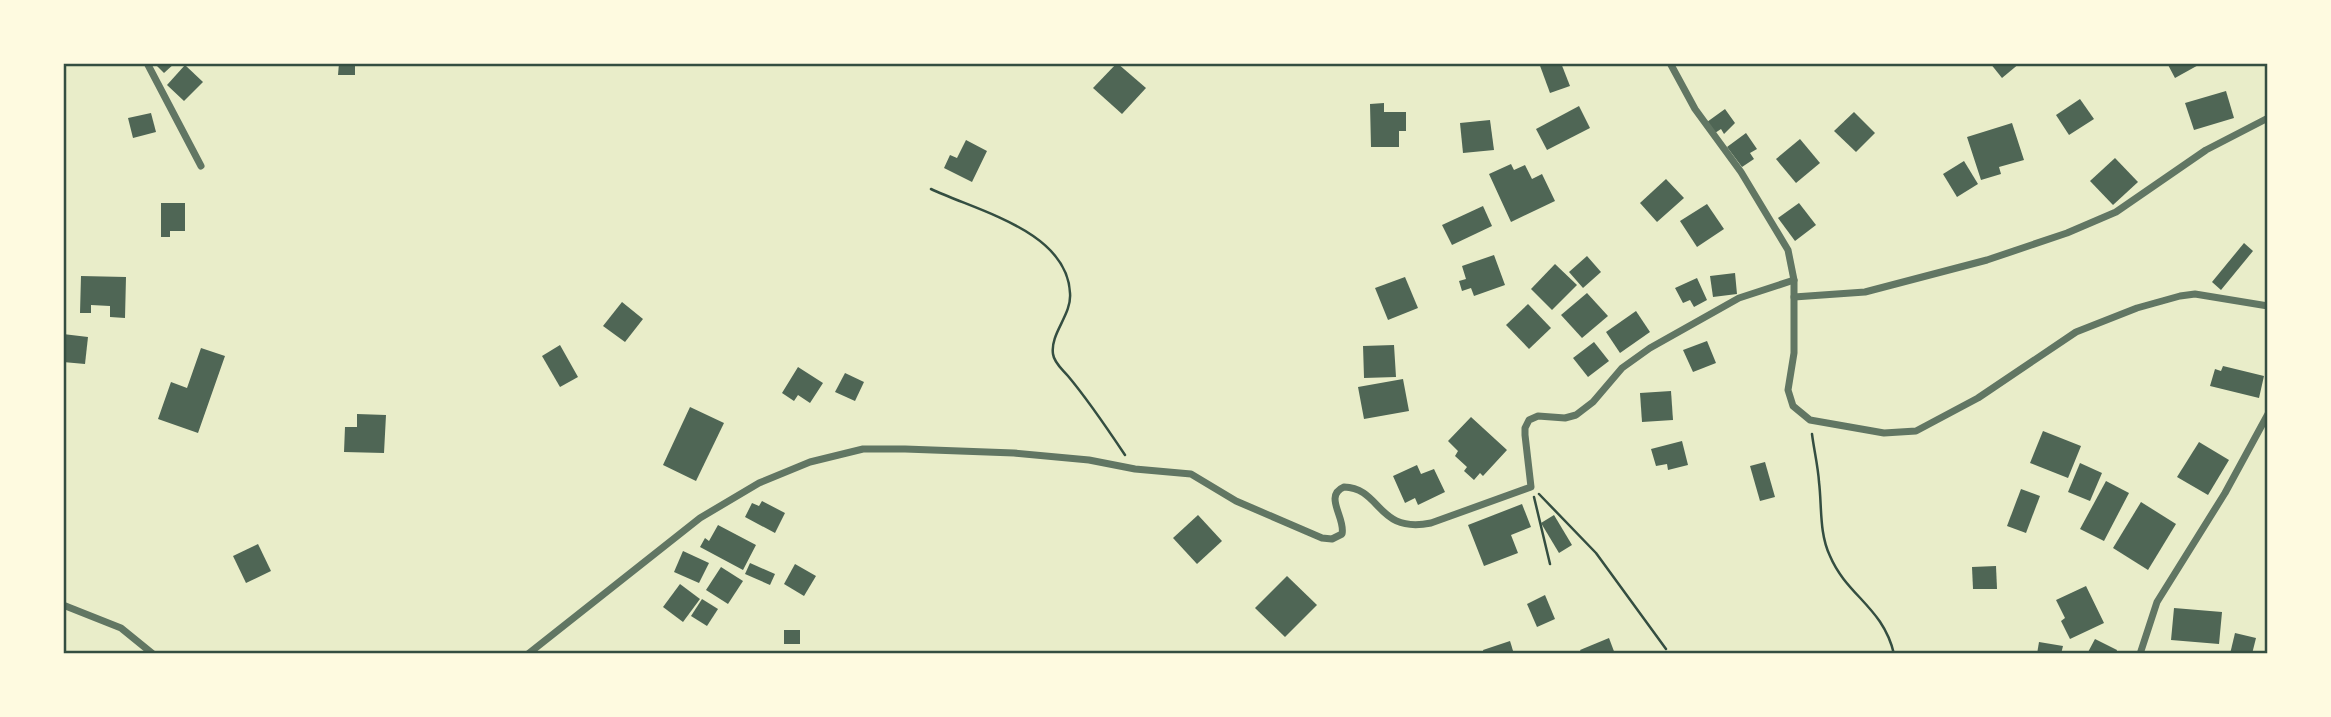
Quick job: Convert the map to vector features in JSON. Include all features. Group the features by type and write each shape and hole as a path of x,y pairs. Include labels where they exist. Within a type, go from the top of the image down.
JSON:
{"street":[{"path":"147,63 201,166"},
{"path":"1670,63 1695,109 1741,172 1788,250 1794,281 1794,353 1788,390 1793,406 1810,420 1884,433 1916,431 1978,398 2076,332 2137,308 2195,294 2268,306"},
{"path":"1794,297 1865,292 1987,260 2067,233 2116,212 2206,150 2268,118"},
{"path":"528,654 700,518 759,483 810,462 863,449 1014,453 1191,474 1236,501 1322,538 1338,538 1343,530 1334,496 1338,489 1344,487 1361,491 1395,521 1413,525 1431,523 1531,487 1525,435 1529,420 1538,416 1565,418 1576,415 1593,402 1622,368 1650,348 1738,298 1794,281"},
{"path":"2140,654 2157,602 2225,493 2268,414"},
{"path":"63,605 121,628 153,654"}],"path":[{"path":"931,189 1017,225 1056,255 1066,275 1070,306 1054,344 1054,358 1085,396 1135,469"},
{"path":"1810,420 1824,537 1829,555 1839,573 1883,623 1894,654"},
{"path":"1531,487 1550,564"},
{"path":"1531,487 1596,553 1666,649"}],"building":[{"path":"154,63 175,63 164,73"},
{"path":"339,63 355,63 355,75 338,75"},
{"path":"1117,63 1146,88 1122,114 1093,88"},
{"path":"1539,63 1561,63 1570,86 1550,93"},
{"path":"1990,63 2020,63 2002,78"},
{"path":"2167,63 2202,63 2175,78"},
{"path":"185,65 203,82 184,101 167,85"},
{"path":"2226,91 2234,118 2194,130 2185,103"},
{"path":"2080,99 2094,119 2069,135 2056,115"},
{"path":"1384,103 1384,112 1406,112 1406,131 1399,131 1399,147 1371,147 1370,104"},
{"path":"1579,106 1590,128 1547,150 1536,129"},
{"path":"1725,109 1735,123 1724,134 1721,129 1715,133 1707,122"},
{"path":"1854,112 1875,133 1856,152 1834,131"},
{"path":"151,113 156,132 133,138 128,118"},
{"path":"1490,120 1494,150 1463,153 1460,123"},
{"path":"2012,123 2024,160 1999,167 2001,174 1981,180 1967,137"},
{"path":"1746,133 1757,149 1750,153 1754,159 1742,167 1727,147"},
{"path":"1800,139 1820,163 1796,183 1776,159"},
{"path":"966,140 987,151 972,182 944,168 950,155 957,158"},
{"path":"2115,158 2138,182 2113,205 2090,181"},
{"path":"1964,161 1978,184 1957,197 1943,174"},
{"path":"1511,164 1514,170 1525,165 1532,179 1542,174 1555,201 1511,222 1489,174"},
{"path":"1666,179 1684,198 1657,222 1640,203"},
{"path":"161,203 185,203 185,231 170,231 170,237 161,237"},
{"path":"1799,203 1816,225 1795,241 1778,218"},
{"path":"1707,204 1724,229 1697,247 1680,221"},
{"path":"1483,206 1492,226 1452,245 1442,225"},
{"path":"2244,243 2253,251 2221,290 2212,282"},
{"path":"1494,255 1505,285 1474,296 1471,288 1462,291 1459,281 1466,279 1462,266"},
{"path":"1587,256 1601,272 1583,288 1569,272"},
{"path":"1555,264 1577,285 1552,310 1531,289"},
{"path":"1735,273 1737,294 1713,297 1710,276"},
{"path":"81,276 126,277 125,318 110,317 110,306 91,305 91,313 80,313"},
{"path":"1405,277 1418,308 1388,320 1375,288"},
{"path":"1697,278 1707,300 1694,307 1690,300 1683,303 1675,288"},
{"path":"1587,293 1608,316 1582,338 1561,315"},
{"path":"622,302 643,319 625,342 603,326"},
{"path":"1528,304 1551,328 1529,349 1506,325"},
{"path":"1636,311 1650,332 1620,353 1606,332"},
{"path":"63,334 88,337 85,364 63,362"},
{"path":"1707,341 1716,363 1693,372 1683,350"},
{"path":"1594,342 1609,361 1588,377 1573,358"},
{"path":"560,345 578,377 560,387 542,356"},
{"path":"1394,345 1396,377 1364,378 1363,346"},
{"path":"201,348 225,356 198,433 158,419 171,382 187,388"},
{"path":"2223,366 2264,376 2259,398 2210,386 2215,369 2221,371"},
{"path":"798,367 823,383 810,403 798,395 794,401 782,393"},
{"path":"845,373 864,382 855,401 835,392"},
{"path":"1403,379 1409,411 1364,419 1358,387"},
{"path":"1671,391 1673,420 1642,422 1640,393"},
{"path":"690,407 724,423 696,481 663,465"},
{"path":"357,414 386,415 384,453 344,452 345,427 357,427"},
{"path":"1471,417 1507,450 1483,476 1480,473 1474,480 1464,471 1467,467 1455,456 1458,451 1448,441"},
{"path":"2043,431 2081,446 2068,478 2030,463"},
{"path":"1682,441 1688,465 1668,470 1667,464 1656,466 1651,449"},
{"path":"2199,442 2229,460 2208,495 2177,477"},
{"path":"1765,462 1775,497 1760,501 1750,466"},
{"path":"2080,463 2102,473 2090,501 2068,492"},
{"path":"1417,465 1421,474 1434,469 1445,492 1418,505 1415,498 1405,503 1393,476"},
{"path":"2106,481 2129,493 2104,541 2080,529"},
{"path":"2021,489 2040,496 2026,533 2007,526"},
{"path":"762,501 785,513 775,533 745,517 752,503 759,506"},
{"path":"2141,502 2176,524 2148,570 2113,548"},
{"path":"1522,504 1531,527 1511,535 1518,553 1484,566 1468,525"},
{"path":"1198,515 1222,541 1197,564 1173,538"},
{"path":"1554,515 1572,545 1559,553 1541,523"},
{"path":"718,525 756,545 743,570 700,547 705,538 709,541"},
{"path":"258,544 271,571 246,583 233,556"},
{"path":"683,551 709,563 699,583 674,572"},
{"path":"750,563 775,574 770,585 745,574"},
{"path":"795,564 816,576 804,596 784,584"},
{"path":"1996,566 1997,589 1973,589 1972,567"},
{"path":"721,567 743,581 728,604 706,590"},
{"path":"1287,576 1317,605 1285,637 1255,608"},
{"path":"680,584 700,599 683,622 663,607"},
{"path":"2086,586 2104,623 2070,639 2061,621 2065,618 2056,600"},
{"path":"1545,595 1555,619 1537,627 1527,604"},
{"path":"702,599 718,609 707,626 691,616"},
{"path":"2174,608 2222,612 2219,644 2171,640"},
{"path":"784,630 800,630 800,644 784,644"},
{"path":"2235,633 2256,638 2252,654 2230,654"},
{"path":"1609,638 1615,654 1582,654 1580,650"},
{"path":"2095,639 2117,650 2116,654 2087,654"},
{"path":"1510,641 1514,654 1484,654 1483,650"},
{"path":"2039,642 2063,646 2061,654 2037,654"}]}
